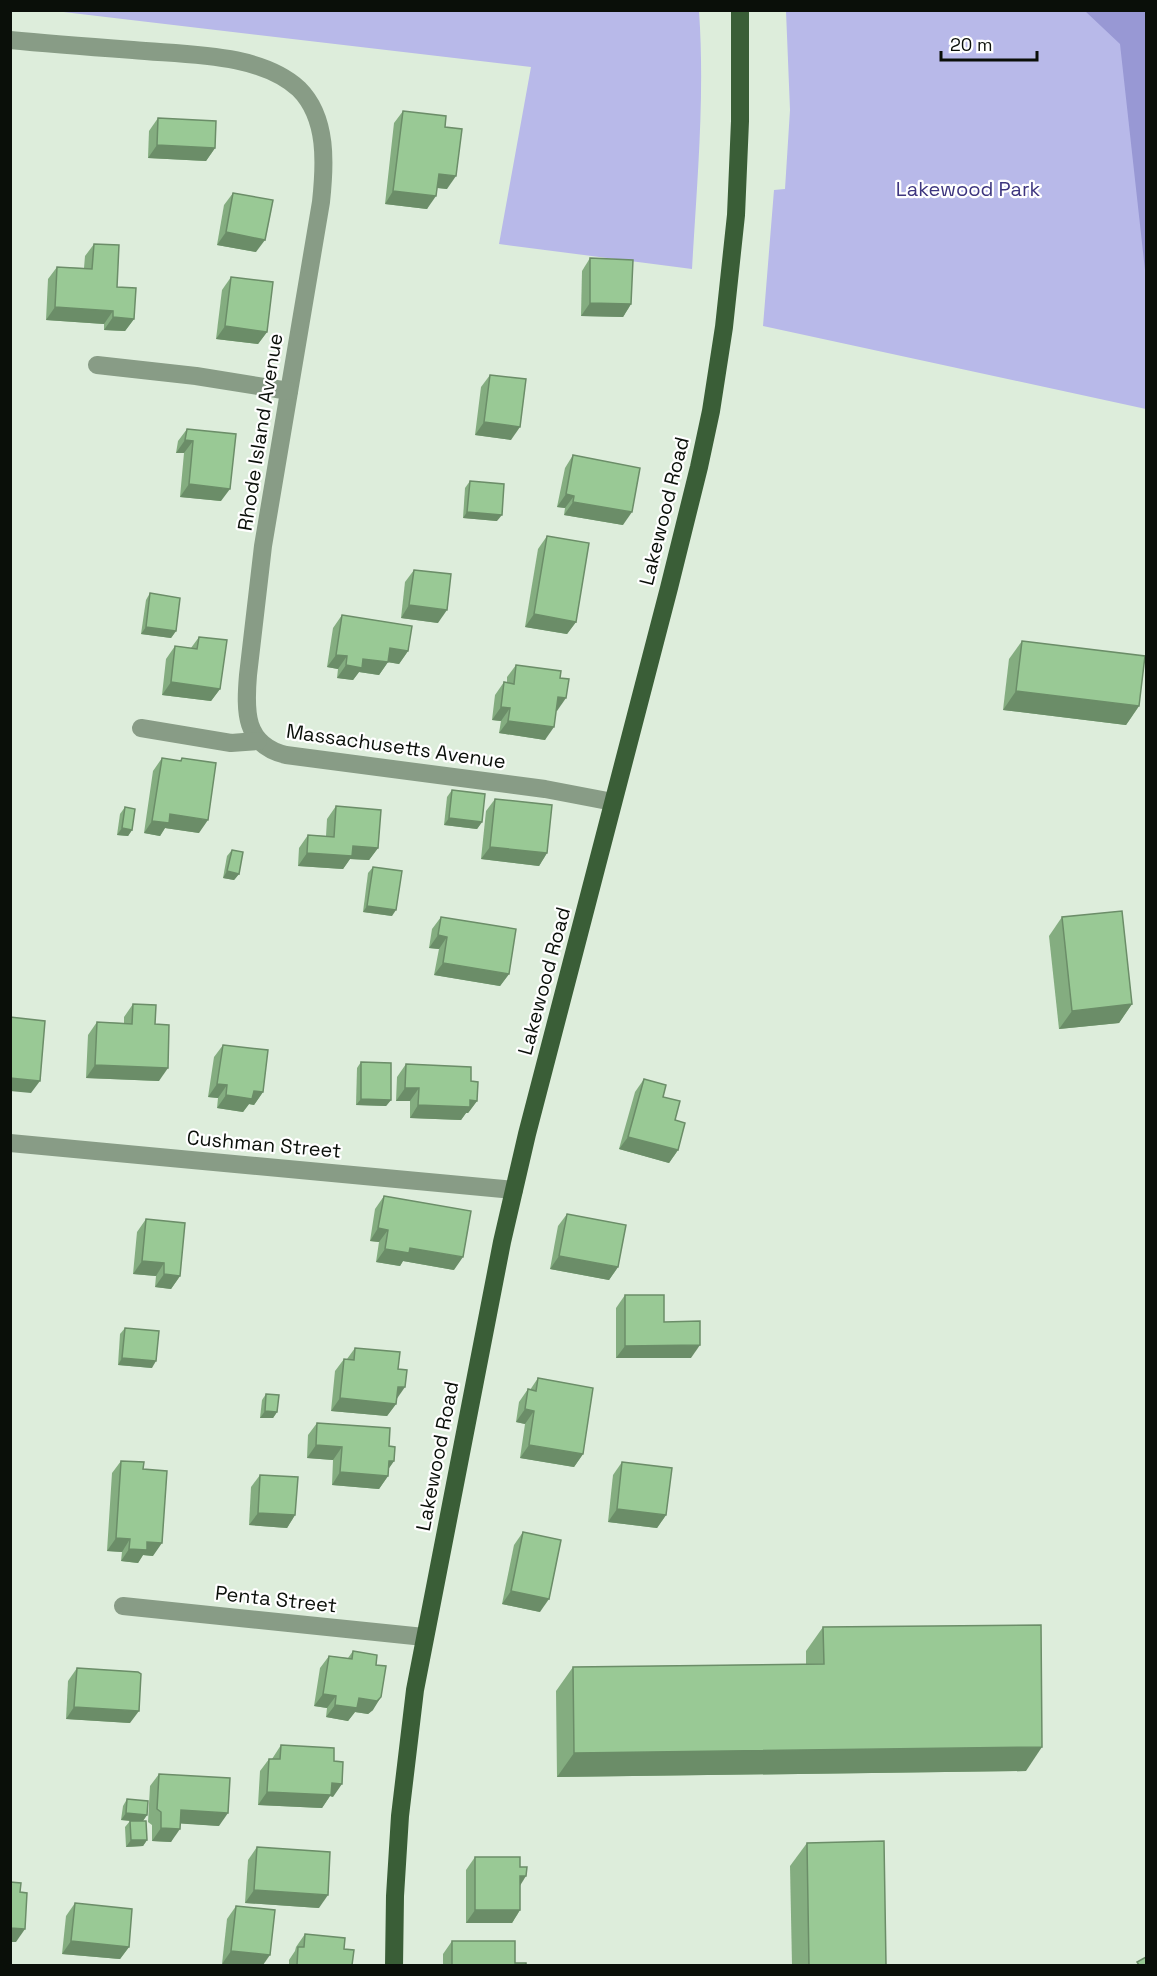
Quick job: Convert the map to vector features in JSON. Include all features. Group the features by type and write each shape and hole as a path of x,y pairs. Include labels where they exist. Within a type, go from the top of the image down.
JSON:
{"main road":[{"name":"Lakewood Road","path":"394,1965 400,1816 410,1723 424,1637 514,1190 699,467 718,370 736,203 740,110 740,10"}],"street":[{"name":"Rhode Island Avenue","path":"10,40 204,56 253,65 270,71 299,90 312,107 320,129 324,165 321,202 263,546 246,695 249,724 258,741"},
{"path":"97,365 196,376 289,391"},
{"name":"Massachusetts Avenue","path":"141,728 231,743 258,741 286,755 534,788 613,802"},
{"name":"Cushman Street","path":"10,1143 514,1190"},
{"name":"Penta Street","path":"123,1606 424,1637"}],"green space":[{"path":"55,11 699,11 701,107 692,269 499,244 531,67"},
{"name":"Lakewood Park","path":"786,11 1146,11 1146,409 763,326 774,190 785,189 790,110"}],"shaded area":[{"path":"1085,11 1146,11 1146,279 1120,44"}],"building":[{"path":"403,111 446,116 445,127 462,129 456,176 439,174 436,196 393,191"},
{"path":"158,118 216,121 215,148 157,145"},
{"path":"233,193 273,200 265,240 226,232"},
{"path":"94,244 119,245 117,287 136,288 134,319 113,317 113,311 55,307 57,267 92,269"},
{"path":"590,258 633,260 631,304 590,303"},
{"path":"231,277 273,282 267,332 225,326"},
{"path":"490,375 526,379 520,427 484,422"},
{"path":"187,429 236,434 230,489 189,484 193,441 185,440"},
{"path":"573,455 640,468 632,512 573,502 574,496 566,494"},
{"path":"470,481 504,484 502,515 467,512"},
{"path":"547,536 589,543 576,622 534,614"},
{"path":"414,570 451,574 447,610 409,605"},
{"path":"150,593 180,598 176,631 146,627"},
{"path":"342,615 412,626 408,651 390,648 388,662 363,659 362,668 346,665 347,656 336,655"},
{"path":"199,637 227,640 220,689 171,682 175,646 197,649"},
{"path":"1022,641 1145,656 1139,706 1016,691"},
{"path":"516,665 561,671 560,678 569,679 566,698 558,697 554,727 508,721 510,708 501,707 504,682 514,684"},
{"path":"162,758 181,761 182,758 216,763 208,820 170,814 169,823 152,821"},
{"path":"452,790 485,794 482,822 449,818"},
{"path":"495,799 552,805 547,853 490,847"},
{"path":"336,806 381,810 378,848 353,846 352,856 307,853 308,835 334,837"},
{"path":"125,807 135,809 132,830 122,828"},
{"path":"232,850 243,852 239,874 227,871"},
{"path":"373,867 402,871 396,910 367,906"},
{"path":"1122,911 1132,1004 1072,1011 1062,917"},
{"path":"441,917 516,929 509,974 443,963 447,937 438,935"},
{"path":"133,1004 156,1005 155,1024 169,1025 168,1068 95,1065 97,1022 132,1024"},
{"path":"10,1017 45,1021 40,1081 10,1078"},
{"path":"223,1045 268,1050 263,1092 254,1091 252,1099 226,1095 227,1085 217,1084"},
{"path":"361,1062 391,1063 391,1100 361,1099"},
{"path":"406,1064 471,1067 471,1081 478,1082 477,1101 470,1100 470,1107 418,1105 419,1088 405,1088"},
{"path":"644,1079 666,1085 663,1097 680,1101 675,1120 685,1123 678,1150 628,1137"},
{"path":"384,1196 471,1211 463,1257 410,1248 409,1253 385,1249 388,1230 378,1228"},
{"path":"567,1214 626,1225 618,1267 559,1256"},
{"path":"146,1219 185,1223 180,1276 164,1274 164,1263 142,1261"},
{"path":"625,1295 664,1295 664,1322 700,1321 700,1345 625,1346"},
{"path":"125,1328 159,1331 156,1361 122,1358"},
{"path":"355,1348 400,1352 398,1369 407,1370 405,1387 398,1387 396,1404 340,1398 344,1359 354,1360"},
{"path":"538,1378 593,1388 583,1454 529,1445 534,1411 525,1409 528,1389 536,1391"},
{"path":"266,1394 279,1395 277,1412 265,1411"},
{"path":"317,1423 390,1428 389,1446 395,1447 394,1461 389,1461 388,1476 340,1472 342,1447 316,1445"},
{"path":"121,1461 144,1462 143,1469 167,1471 162,1543 147,1542 147,1550 129,1549 130,1539 116,1538"},
{"path":"622,1462 672,1468 666,1515 617,1509"},
{"path":"260,1475 298,1477 295,1515 258,1513"},
{"path":"523,1532 561,1540 549,1599 511,1591"},
{"path":"1041,1625 1042,1747 574,1753 573,1667 824,1664 823,1627"},
{"path":"353,1651 377,1655 376,1665 386,1666 381,1697 377,1701 359,1698 357,1708 335,1705 336,1696 323,1694 329,1656 352,1659"},
{"path":"77,1668 141,1674 139,1711 74,1707"},
{"path":"281,1745 334,1748 334,1761 343,1762 342,1784 332,1783 331,1795 267,1792 269,1759 280,1759"},
{"path":"159,1774 230,1778 228,1813 181,1810 180,1829 161,1828 161,1812 157,1809"},
{"path":"127,1799 148,1801 147,1815 126,1813"},
{"path":"130,1821 146,1821 147,1840 131,1840"},
{"path":"884,1841 886,1965 809,1965 807,1843"},
{"path":"257,1847 330,1852 328,1895 254,1890"},
{"path":"475,1857 520,1857 520,1867 527,1867 526,1876 520,1876 520,1910 475,1910"},
{"path":"10,1882 21,1883 20,1892 27,1893 25,1929 11,1928 10,1930"},
{"path":"75,1903 132,1909 129,1947 71,1941"},
{"path":"236,1906 275,1910 270,1955 231,1951"},
{"path":"305,1934 345,1938 344,1949 354,1950 352,1965 297,1965 298,1947 304,1947"},
{"path":"452,1941 515,1941 515,1963 526,1963 526,1965 452,1965"},
{"path":"1146,1957 1146,1965 1139,1965 1137,1962"}]}
